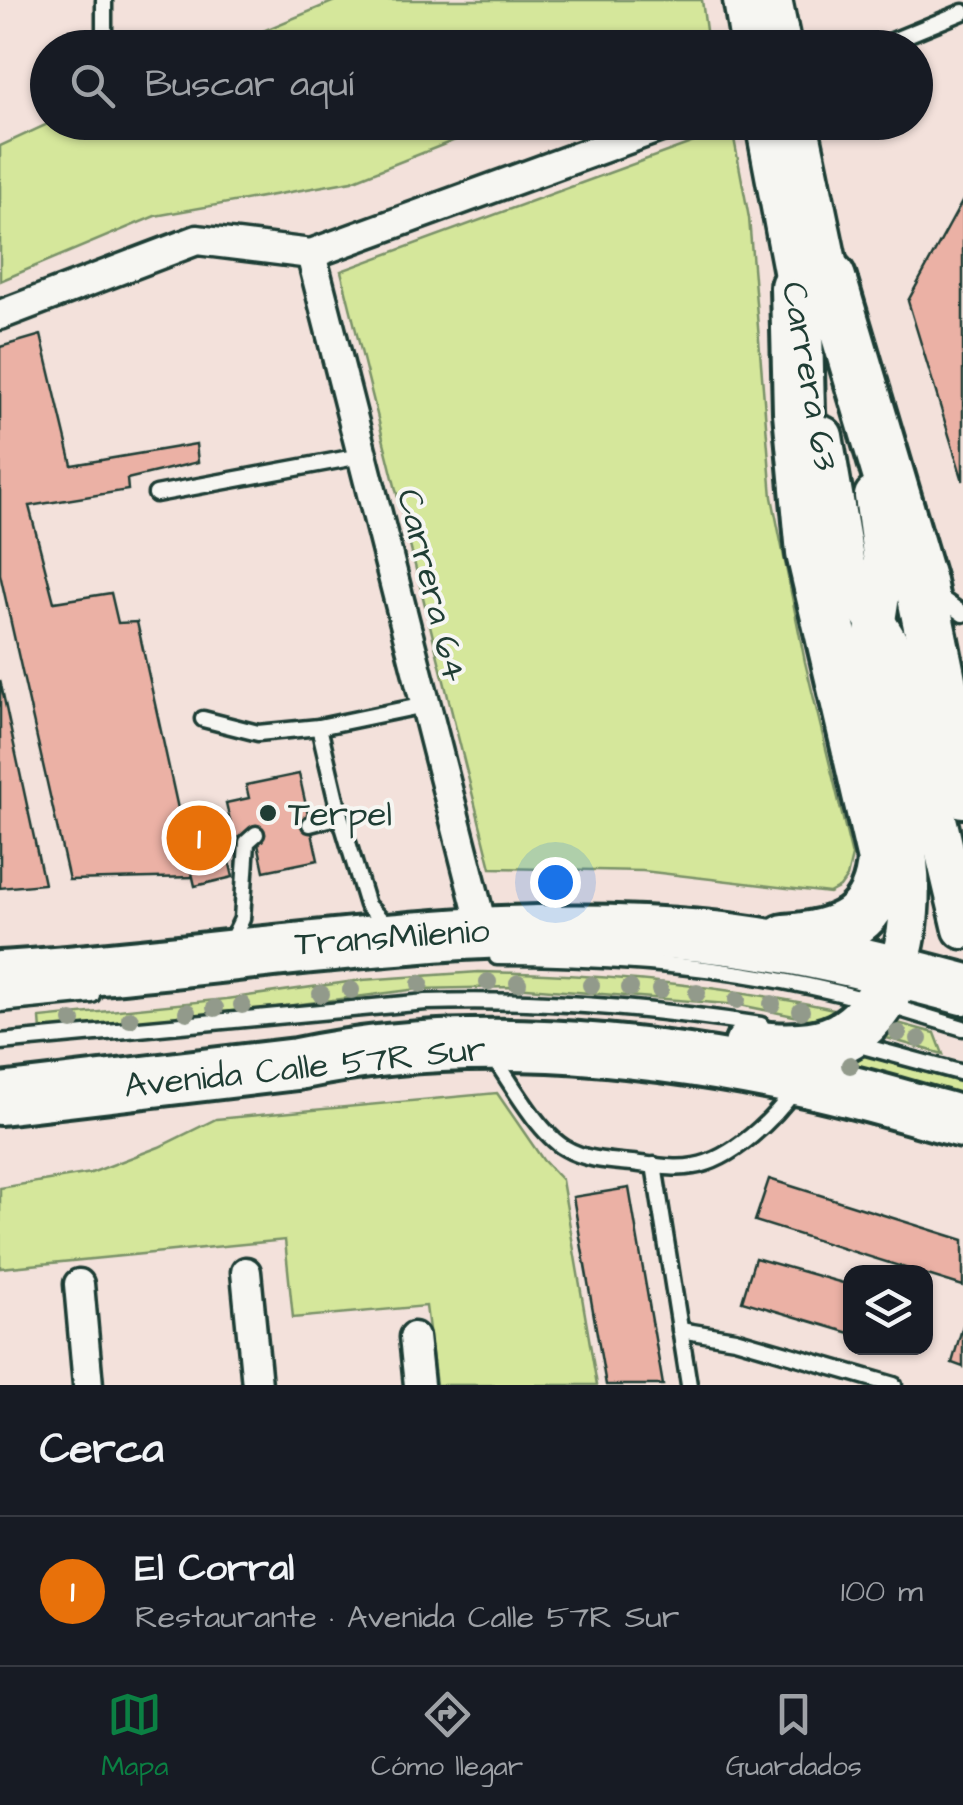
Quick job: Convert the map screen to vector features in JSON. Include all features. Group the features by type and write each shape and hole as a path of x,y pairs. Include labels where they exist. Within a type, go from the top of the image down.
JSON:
{"highway":[{"path":"813,282 950,606 960,760"},
{"path":"0,976 400,940 482,946 576,930 789,940 833,932 852,922 876,897 882,859 812,553 799,412 813,282"},
{"path":"739,940 888,987 963,989"},
{"path":"297,1064 364,1040 411,1028 452,1024 590,1028 810,1049 841,1040 888,987"},
{"name":"Avenida Calle 57R Sur","path":"0,1099 297,1064 333,1056 485,1045 629,1052 802,1080 963,1122"}],"street":[{"path":"743,0 748,30"},
{"path":"772,0 778,30"},
{"path":"0,315 197,240 310,254 624,140"},
{"name":"Carrera 63","path":"771,140 882,542 884,569 869,666 870,684 912,892 908,935 888,987"},
{"name":"Carrera 63","path":"800,140 813,282"},
{"name":"Carrera 64","path":"310,254 482,946"},
{"path":"876,622 892,648 906,686 963,929"},
{"path":"246,1272 257,1385"},
{"path":"79,1284 88,1385"},
{"path":"414,1338 419,1385"}],"lane":[{"path":"104,0 104,30"},
{"path":"918,30 963,12"},
{"path":"156,494 361,456"},
{"path":"203,720 258,734 318,727 425,705"},
{"path":"318,727 367,905 400,940"},
{"path":"310,824 340,816"},
{"path":"223,958 242,919 243,864 247,842 256,834"},
{"name":"TransMilenio","path":"482,946 670,964 815,986 888,987 963,1028"},
{"path":"0,1004 103,993"},
{"name":"TransMilenio","path":"0,1042 482,1000 596,1005 777,1027"},
{"path":"793,1030 963,1073"},
{"path":"485,1045 562,1147 584,1156 654,1165 696,1166 726,1152 761,1128 802,1080"},
{"path":"654,1165 689,1385"},
{"path":"680,1330 735,1338 894,1385"}],"green space":[{"path":"337,0 702,0 706,30 266,30"},
{"path":"30,132 30,140 455,140 352,181 155,216 0,281 0,146"},
{"path":"699,140 734,140 749,218 772,497 805,662 852,856 840,887 829,893 643,871 491,868 341,271"},
{"path":"479,972 665,983 848,1012 838,1025 740,1005 514,987 418,989 209,1016 41,1031 40,1018 362,980"},
{"path":"894,1022 935,1033 943,1054 883,1037"},
{"path":"847,1050 963,1083 963,1106 818,1058"},
{"path":"497,1093 543,1160 562,1180 597,1385 436,1385 426,1306 293,1318 285,1240 0,1268 0,1188 91,1173 159,1147 216,1119"}],"building":[{"path":"963,200 963,481 908,301"},
{"path":"41,335 72,465 196,444 198,462 127,479 128,490 29,506 54,602 111,593 118,623 137,622 193,877 69,880 0,574 0,347"},
{"path":"0,680 44,884 0,888"},
{"name":"Terpel","path":"299,774 318,860 264,871 256,834 234,838 226,803 249,798 246,785"},
{"path":"219,817 233,877 195,886 181,825"},
{"path":"769,1179 963,1240 963,1286 933,1277 933,1265 896,1265 755,1221"},
{"path":"629,1188 663,1385 606,1385 573,1197"},
{"path":"755,1258 843,1283 843,1331 742,1301"},
{"path":"963,1325 963,1367 952,1363"}],"place":[{"name":"Terpel","path":"268,813"},
{"name":"El Corral","path":"199,838"}]}
